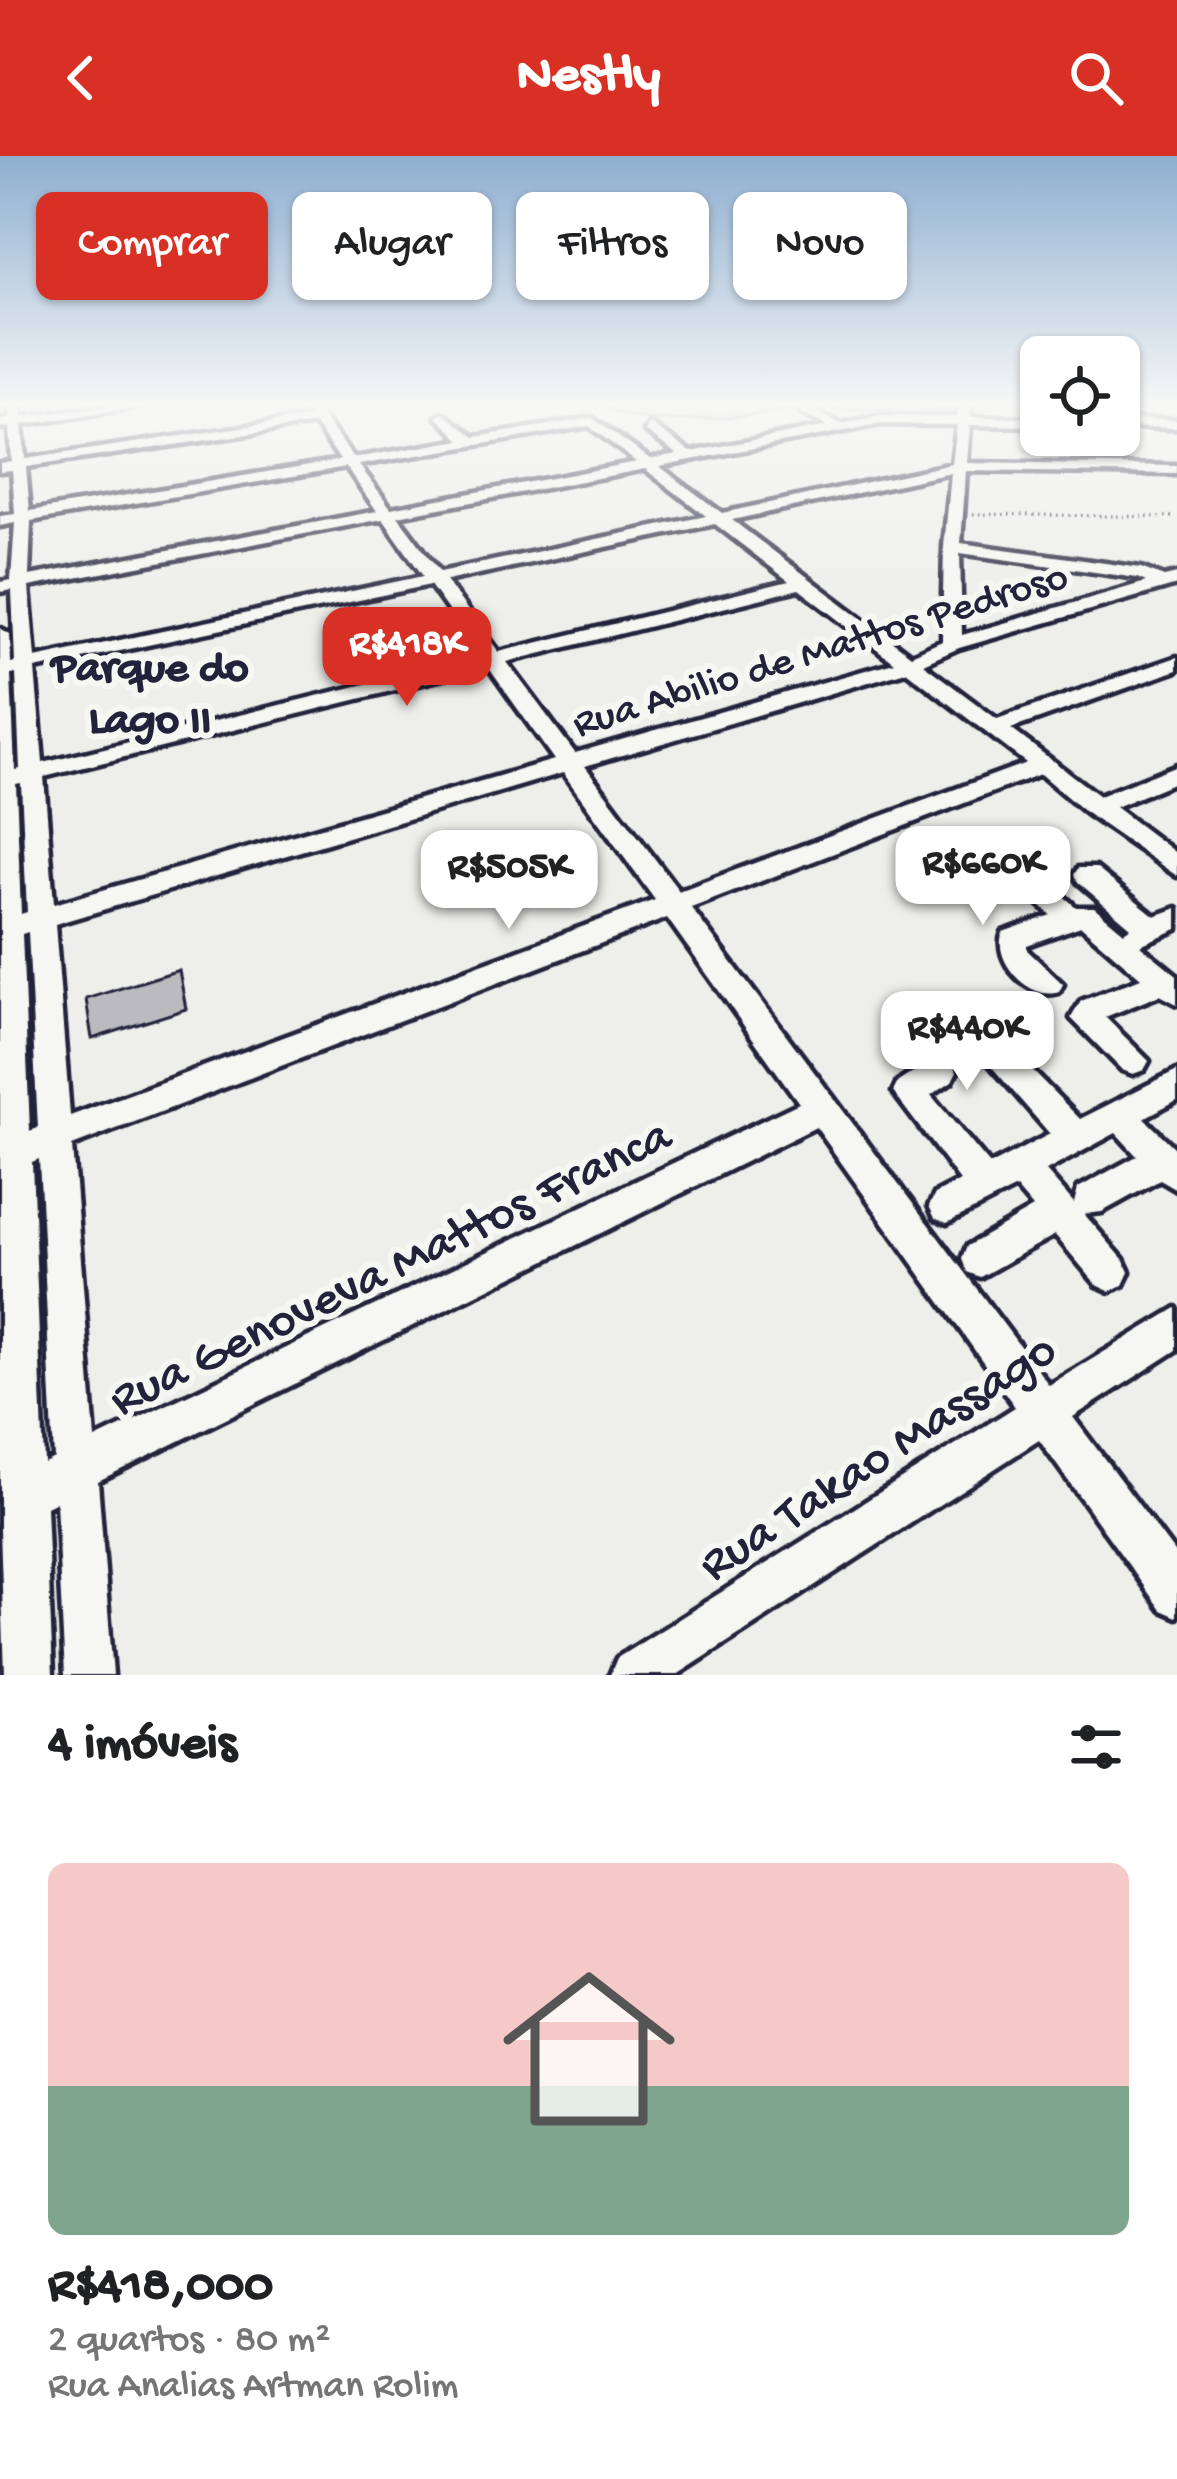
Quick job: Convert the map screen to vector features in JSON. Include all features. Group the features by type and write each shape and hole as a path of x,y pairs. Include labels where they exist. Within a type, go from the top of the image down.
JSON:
{"street":[{"path":"21,475 23,666 13,777 18,924 8,1155 13,1501 29,1675"},
{"path":"0,521 279,475"},
{"path":"358,475 1177,1594"},
{"path":"0,587 606,475"},
{"path":"658,475 1177,866"},
{"path":"23,666 914,475"},
{"path":"952,644 959,475"},
{"path":"954,545 1142,573 1172,584"},
{"path":"13,777 801,584"},
{"name":"Rua Abilio de Mattos Pedroso","path":"18,924 907,664 952,644 1172,584"},
{"path":"0,634 23,666"},
{"path":"991,729 1177,663"},
{"path":"8,1155 1040,766"},
{"path":"1094,807 1177,772"},
{"path":"1003,857 1072,919"},
{"path":"1087,875 1164,923"},
{"path":"1048,984 1012,955 1013,939 1092,916 1171,986"},
{"path":"1121,942 1164,923"},
{"path":"18,924 56,1138 88,1675"},
{"path":"1133,1061 1086,1018 1091,1010 1171,986"},
{"path":"1025,1031 993,1046 993,1051 1076,1138"},
{"path":"915,1039 941,1071 909,1092 986,1186"},
{"path":"947,1206 1120,1115 1173,1093"},
{"name":"Rua Genoveva Mattos Franca","path":"13,1501 819,1109"},
{"path":"980,1259 1075,1206 1170,1167 1120,1115"},
{"path":"1020,1167 1075,1206 1110,1272"},
{"name":"Rua Takao Massago","path":"634,1675 1177,1328"}],"path":[{"path":"956,514 1177,518"}],"building":[{"path":"179,970 186,1009 92,1039 86,999"}],"district":[{"name":"Parque do Lago II","path":"150,689"}]}
